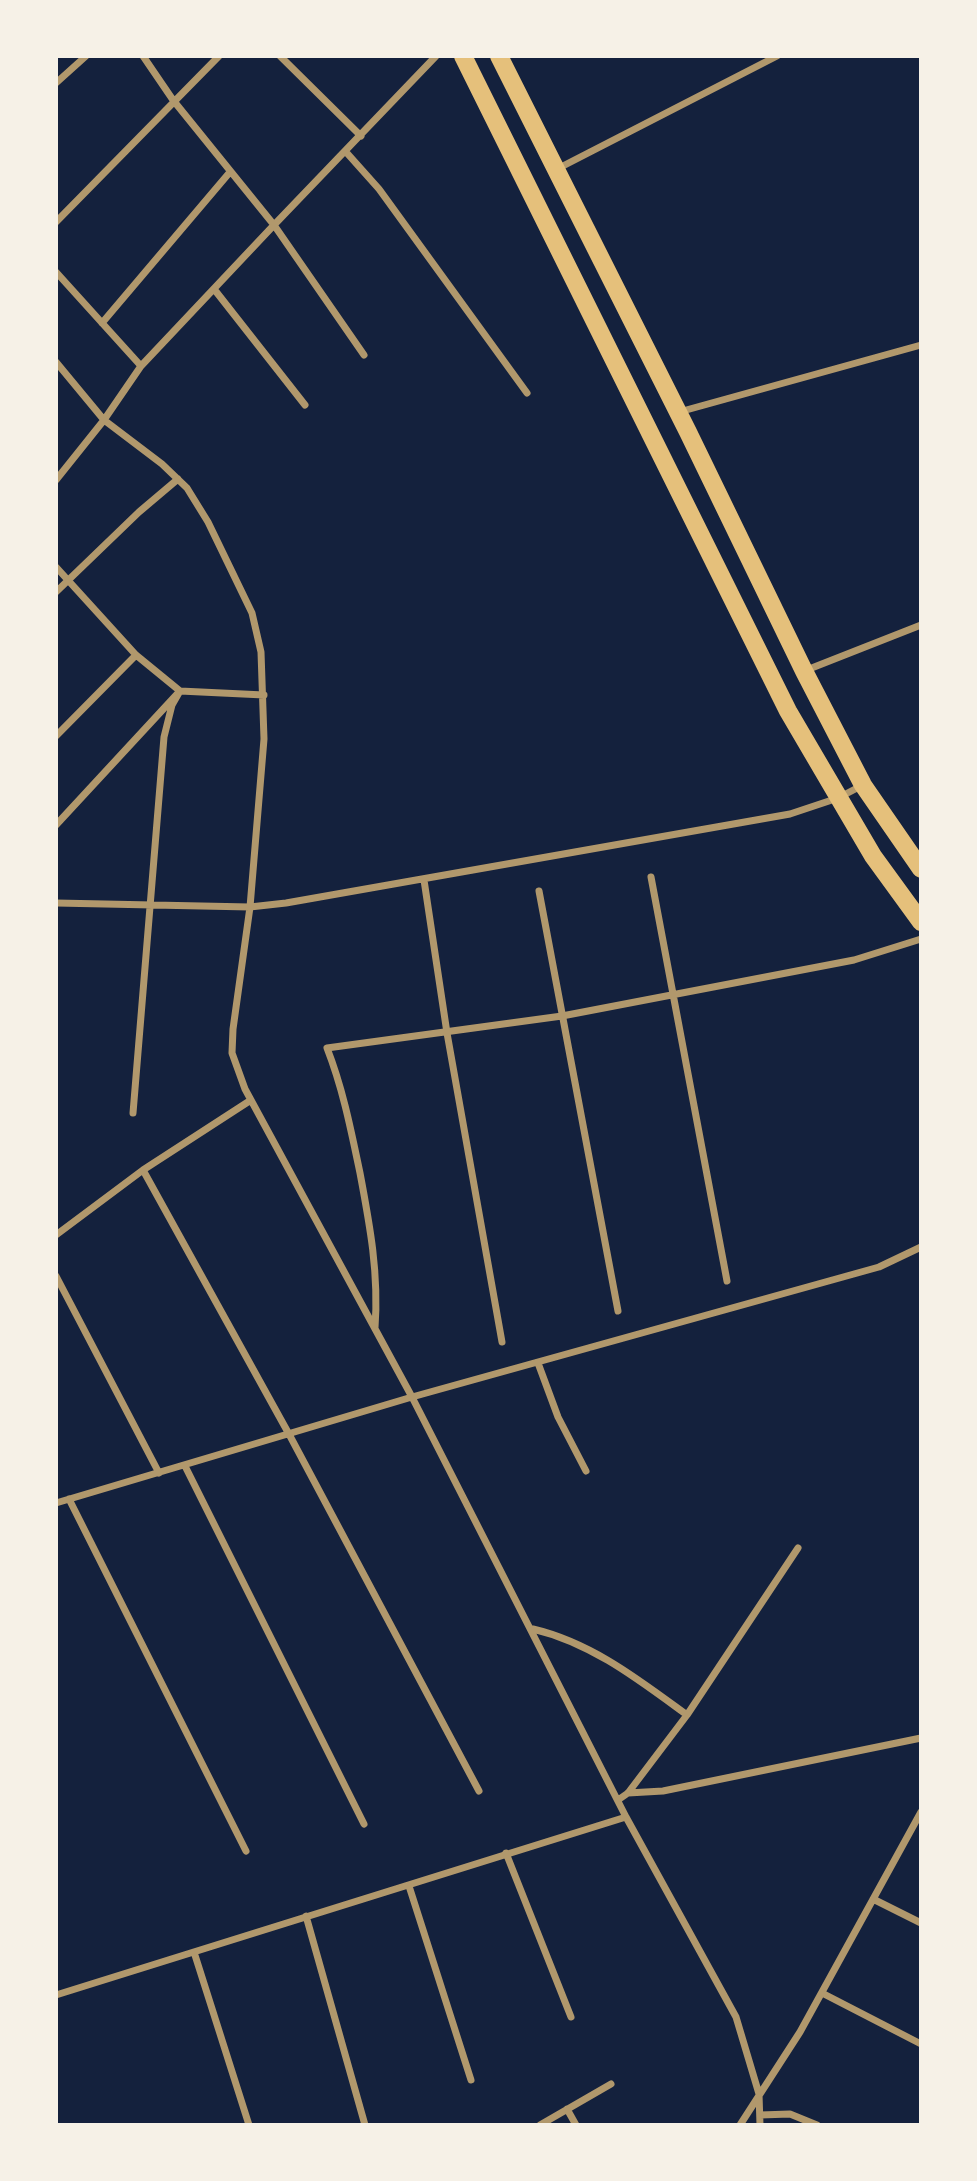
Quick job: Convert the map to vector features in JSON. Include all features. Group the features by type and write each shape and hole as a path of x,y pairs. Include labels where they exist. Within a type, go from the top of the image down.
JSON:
{"main road":[{"path":"463,56 788,710 873,856 921,922"},
{"path":"499,56 863,785 921,869"}],"street":[{"path":"56,83 86,56"},
{"path":"143,56 173,100 274,225 364,355"},
{"path":"56,222 219,56"},
{"path":"280,56 361,136"},
{"path":"56,480 104,420 141,366 436,56"},
{"path":"556,170 777,56"},
{"path":"346,152 379,189 527,393"},
{"path":"102,323 230,172"},
{"path":"56,272 141,366"},
{"path":"214,289 305,405"},
{"path":"679,412 921,345"},
{"path":"56,362 104,420 178,479 208,522 252,613 261,652 264,739 250,907 232,1053 236,1071 412,1397 533,1629 626,1817 736,2017 758,2094 760,2125"},
{"path":"56,592 178,479"},
{"path":"56,567 136,655 180,691 264,695"},
{"path":"804,671 921,625"},
{"path":"56,736 136,655"},
{"path":"56,825 180,691"},
{"path":"133,1114 164,737 172,705 180,691"},
{"path":"56,903 250,907 424,880 790,814 838,798 863,785"},
{"path":"651,877 727,1281"},
{"path":"424,880 447,1033 502,1342"},
{"path":"539,891 618,1311"},
{"path":"375,1328 377,1267 373,1240 343,1090 327,1048 562,1016 865,958 921,939"},
{"path":"56,1235 142,1170 251,1100"},
{"path":"142,1170 290,1436 479,1791"},
{"path":"56,1503 290,1436 412,1397 538,1363 618,1337 879,1267 921,1247"},
{"path":"56,1276 159,1473"},
{"path":"538,1363 558,1418 586,1472"},
{"path":"185,1466 364,1824"},
{"path":"69,1499 246,1851"},
{"path":"618,1800 628,1793 687,1715 797,1548"},
{"path":"533,1629 557,1635 592,1651 687,1715"},
{"path":"628,1793 663,1791 921,1738"},
{"path":"740,2125 822,1993 921,1812"},
{"path":"56,1995 626,1817"},
{"path":"506,1853 571,2018"},
{"path":"409,1886 471,2080"},
{"path":"873,1899 921,1923"},
{"path":"306,1916 365,2125"},
{"path":"194,1952 249,2125"},
{"path":"822,1993 921,2044"},
{"path":"540,2125 611,2084"},
{"path":"567,2109 576,2125"},
{"path":"760,2115 790,2114 817,2125"}]}
